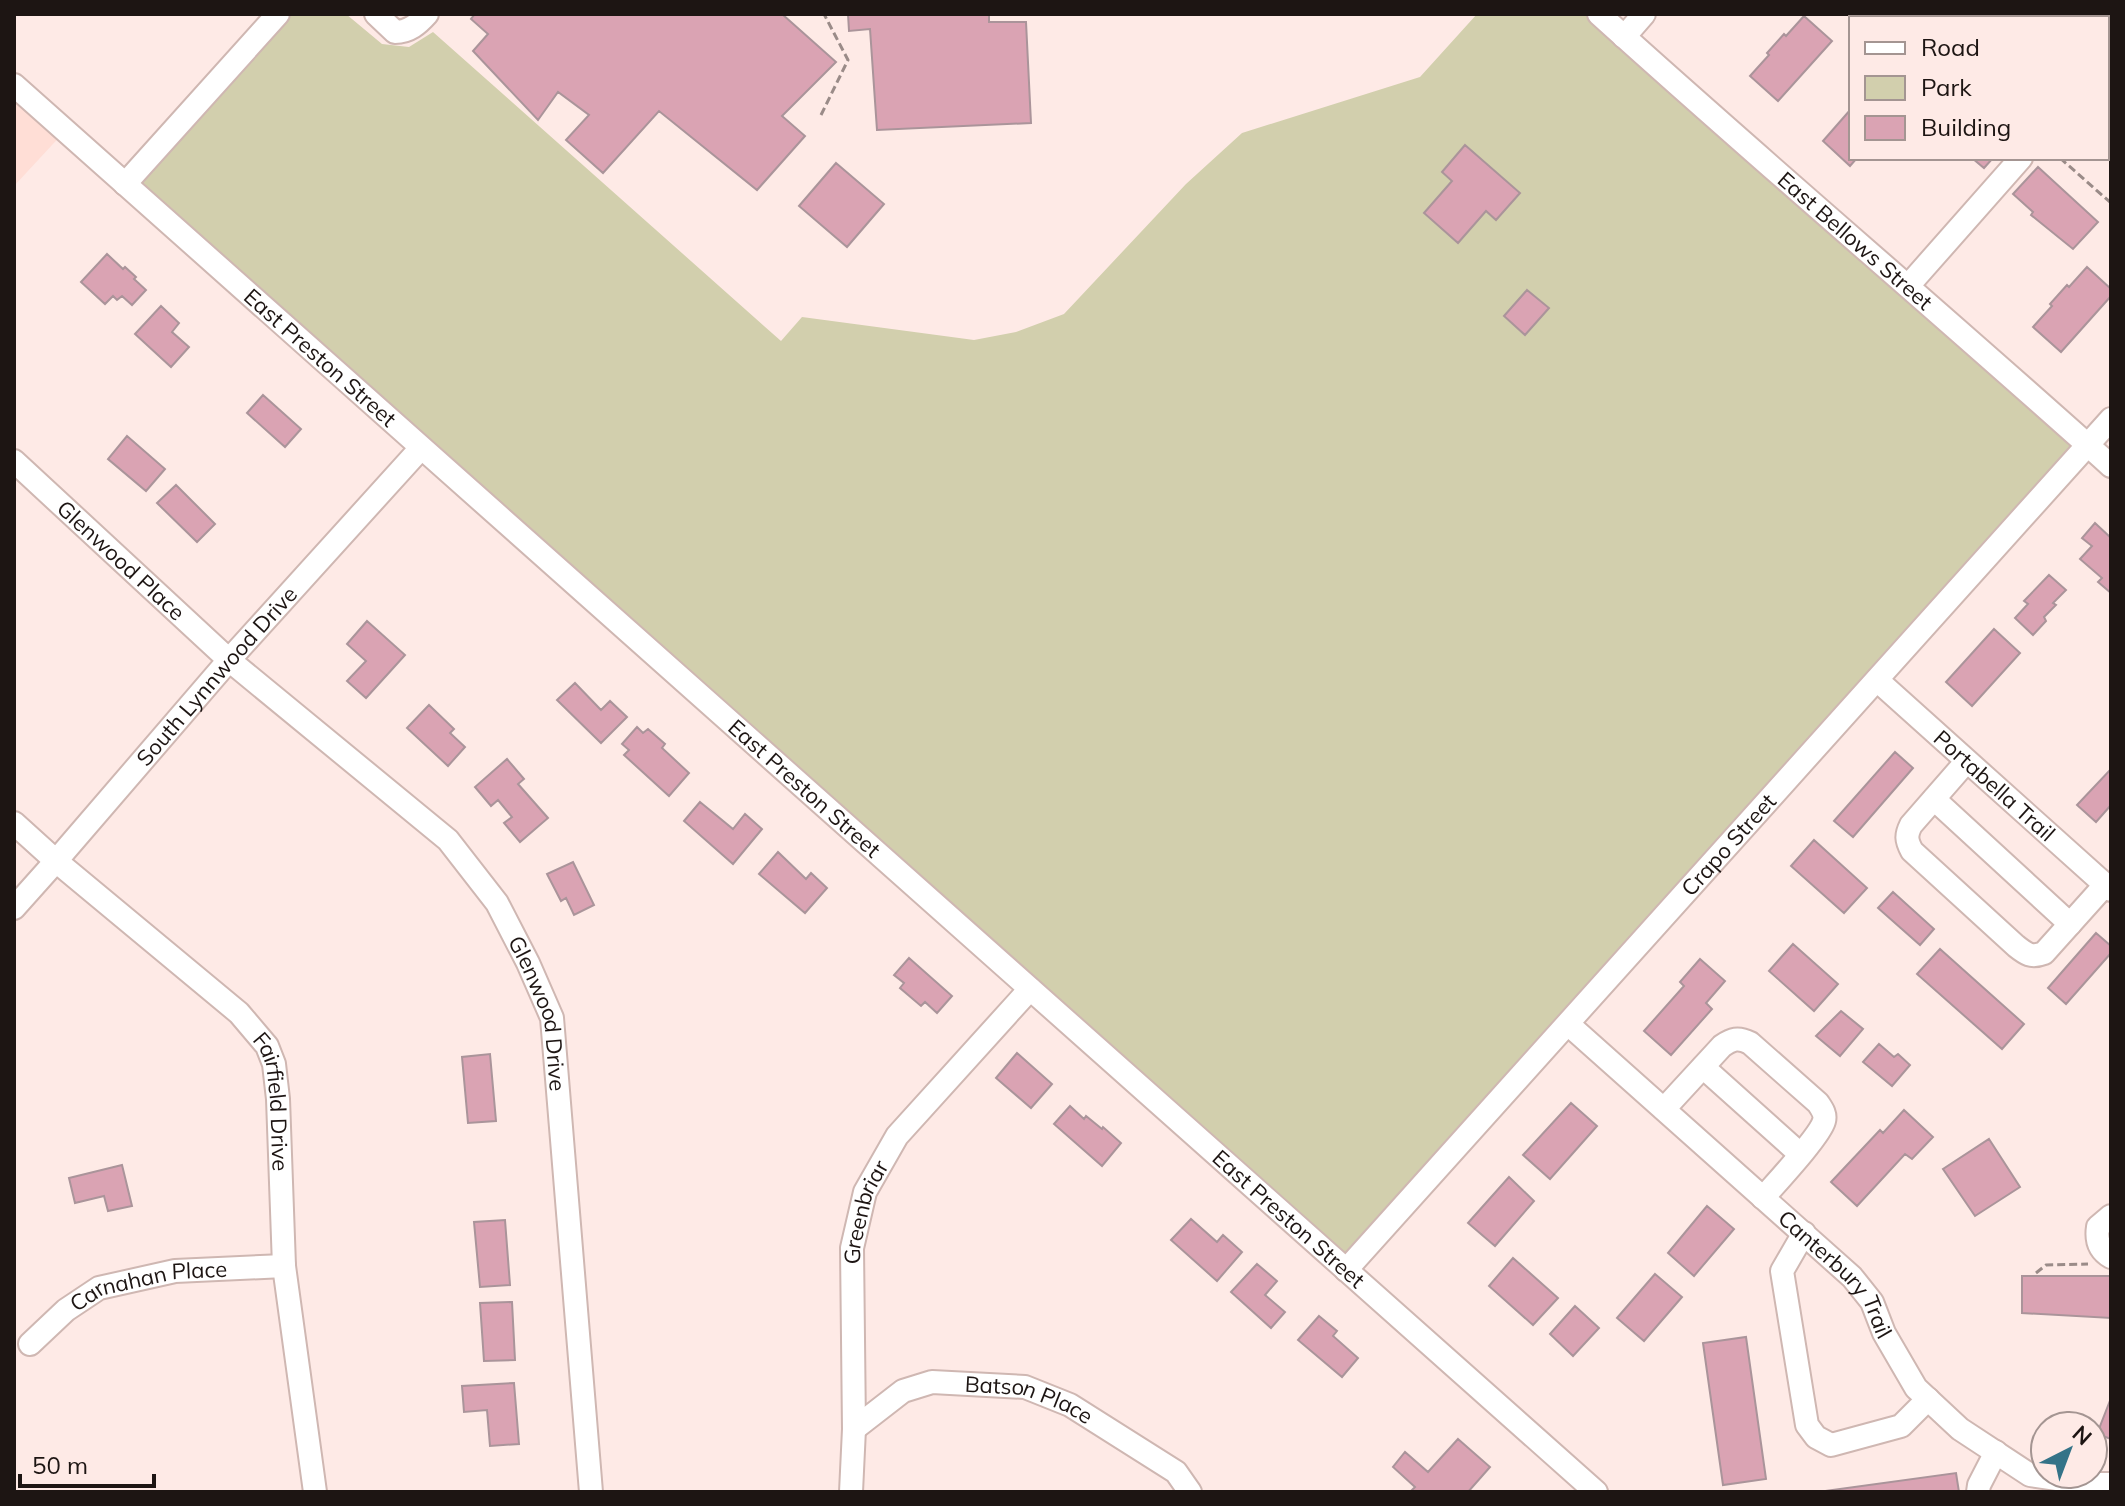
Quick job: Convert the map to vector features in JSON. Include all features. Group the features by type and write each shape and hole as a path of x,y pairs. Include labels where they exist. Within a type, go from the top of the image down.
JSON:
{"street":[{"path":"125,184 278,14"},
{"path":"376,14 395,32 417,24 427,14"},
{"name":"East Bellows Street","path":"1599,14 2111,466"},
{"path":"1624,37 1644,14"},
{"name":"East Preston Street","path":"14,85 1596,1492"},
{"path":"1908,286 2019,160"},
{"name":"Crapo Street","path":"1346,1270 2111,419"},
{"name":"South Lynnwood Drive","path":"14,908 229,660 421,448"},
{"name":"Glenwood Place","path":"14,461 229,660"},
{"name":"Glenwood Drive","path":"229,660 448,840 497,903 552,1018 591,1492"},
{"name":"Portabella Trail","path":"1877,680 2108,887"},
{"path":"1966,762 1911,825 1906,834 1907,842 1912,851 2026,954 2035,957 2044,953 2108,887"},
{"path":"1934,799 2070,924"},
{"name":"Fairfield Drive","path":"14,823 239,1013 267,1046 274,1064 278,1099 284,1266 315,1492"},
{"name":"Greenbriar","path":"851,1492 854,1429 852,1248 865,1192 897,1136 1030,989"},
{"name":"Canterbury Trail","path":"1568,1024 1852,1277 1872,1302 1884,1333 1916,1388 1960,1429 2030,1475 2111,1484"},
{"path":"1664,1109 1722,1046 1741,1038 1818,1103 1825,1118 1817,1133 1763,1198"},
{"path":"1703,1067 1800,1154"},
{"path":"2103,1260 2104,1253 2096,1240 2098,1227 2111,1216"},
{"path":"1804,1233 1782,1271 1807,1425 1816,1437 1831,1445 1901,1426 1928,1399"},
{"name":"Carnahan Place","path":"30,1344 66,1310 99,1288 175,1271 284,1266"},
{"name":"Batson Place","path":"854,1429 903,1391 932,1382 1025,1387 1070,1405 1176,1472 1190,1492"},
{"path":"1978,1492 1996,1452"}],"path":[{"path":"821,115 848,60 824,14"},
{"path":"2062,160 2111,203"},
{"path":"2036,1273 2046,1265 2103,1260"}],"shaded area":[{"path":"14,85 65,131 14,186"}],"green space":[{"path":"278,14 346,14 382,44 409,47 433,32 781,341 802,317 974,340 1016,332 1064,314 1186,184 1242,133 1420,77 1477,14 1601,14 2088,445 1346,1270 125,184"}],"building":[{"path":"475,14 782,14 836,62 782,116 805,136 757,190 659,111 603,173 566,140 589,115 558,92 538,120 473,51 488,34 471,19"},
{"path":"848,14 989,14 989,22 1026,22 1031,123 877,130 870,29 849,31"},
{"path":"1804,16 1832,41 1778,101 1750,76 1784,34 1786,36"},
{"path":"1849,111 1849,160 1855,160 1850,166 1823,141"},
{"path":"1465,145 1520,193 1496,220 1486,211 1458,243 1424,213 1452,181 1442,172"},
{"path":"1974,160 1991,160 1984,168"},
{"path":"836,163 884,204 847,247 799,206"},
{"path":"2038,167 2098,222 2073,249 2031,215 2033,212 2013,194"},
{"path":"107,254 136,277 134,279 146,290 132,305 122,296 117,300 113,296 105,304 81,282"},
{"path":"2087,267 2111,289 2111,296 2061,352 2033,327 2067,285 2069,287"},
{"path":"1527,290 1549,308 1525,335 1504,316"},
{"path":"161,306 179,323 172,332 189,347 171,367 135,334"},
{"path":"263,395 301,429 285,447 247,413"},
{"path":"127,436 165,469 146,491 108,459"},
{"path":"176,485 215,524 197,542 157,503"},
{"path":"2095,523 2111,538 2111,593 2098,582 2102,578 2080,559 2092,546 2082,538"},
{"path":"2049,575 2066,590 2053,603 2056,605 2044,617 2046,621 2033,635 2015,618 2028,604 2024,601"},
{"path":"367,621 405,655 366,698 347,681 366,661 347,644"},
{"path":"1994,629 2020,653 1972,706 1946,682"},
{"path":"575,683 601,710 610,701 627,717 601,743 557,700"},
{"path":"429,705 454,729 450,733 465,747 448,766 407,728"},
{"path":"637,727 643,733 648,729 665,744 662,748 689,773 669,796 624,755 629,750 622,744"},
{"path":"1895,752 1913,768 1853,837 1834,821"},
{"path":"507,759 524,779 518,784 548,818 520,842 504,823 512,817 498,800 491,806 475,787"},
{"path":"2111,769 2111,805 2096,822 2077,805"},
{"path":"700,802 733,829 745,814 762,829 733,864 684,821"},
{"path":"1814,840 1867,888 1844,913 1791,866"},
{"path":"778,852 806,879 811,873 827,888 805,913 759,874"},
{"path":"573,862 594,905 574,915 566,898 561,901 547,874"},
{"path":"1893,892 1934,929 1920,945 1878,908"},
{"path":"2096,933 2111,946 2111,953 2066,1004 2048,988"},
{"path":"1793,944 1838,984 1814,1011 1769,971"},
{"path":"1940,949 2024,1024 2002,1049 1917,974"},
{"path":"909,958 952,996 937,1013 925,1002 921,1006 900,988 904,983 894,975"},
{"path":"1700,959 1725,981 1706,1003 1712,1009 1671,1055 1644,1031 1684,986 1680,982"},
{"path":"1841,1011 1863,1029 1840,1056 1816,1036"},
{"path":"1879,1044 1910,1065 1892,1086 1863,1062"},
{"path":"1017,1053 1052,1084 1031,1108 996,1078"},
{"path":"490,1054 496,1121 468,1123 462,1057"},
{"path":"1571,1103 1597,1126 1550,1179 1523,1155"},
{"path":"1070,1106 1121,1143 1102,1166 1054,1124"},
{"path":"1904,1110 1933,1137 1912,1159 1905,1154 1857,1206 1831,1182 1880,1130 1883,1133"},
{"path":"1989,1139 2020,1187 1975,1216 1943,1169"},
{"path":"122,1165 132,1206 108,1211 104,1196 75,1203 69,1178"},
{"path":"1509,1177 1534,1201 1495,1246 1468,1223"},
{"path":"1707,1206 1734,1229 1694,1276 1668,1253"},
{"path":"1191,1219 1217,1242 1223,1235 1242,1252 1217,1281 1171,1240"},
{"path":"505,1220 510,1285 480,1287 474,1222"},
{"path":"1513,1258 1558,1298 1533,1325 1489,1286"},
{"path":"1257,1264 1277,1281 1265,1295 1285,1312 1271,1328 1231,1292"},
{"path":"1655,1274 1682,1297 1644,1341 1617,1318"},
{"path":"2022,1276 2111,1276 2111,1318 2022,1313"},
{"path":"512,1302 515,1360 484,1361 480,1303"},
{"path":"1575,1306 1599,1328 1573,1356 1550,1334"},
{"path":"1319,1316 1337,1331 1333,1336 1358,1358 1342,1377 1298,1340"},
{"path":"1746,1337 1766,1479 1723,1485 1703,1343"},
{"path":"514,1383 519,1444 490,1446 487,1410 464,1412 462,1386"},
{"path":"2111,1398 2111,1439 2109,1410 2106,1410"},
{"path":"1458,1439 1490,1467 1468,1492 1410,1492 1415,1487 1393,1467 1405,1452 1428,1472"},
{"path":"1956,1473 1959,1492 1818,1492"}]}
